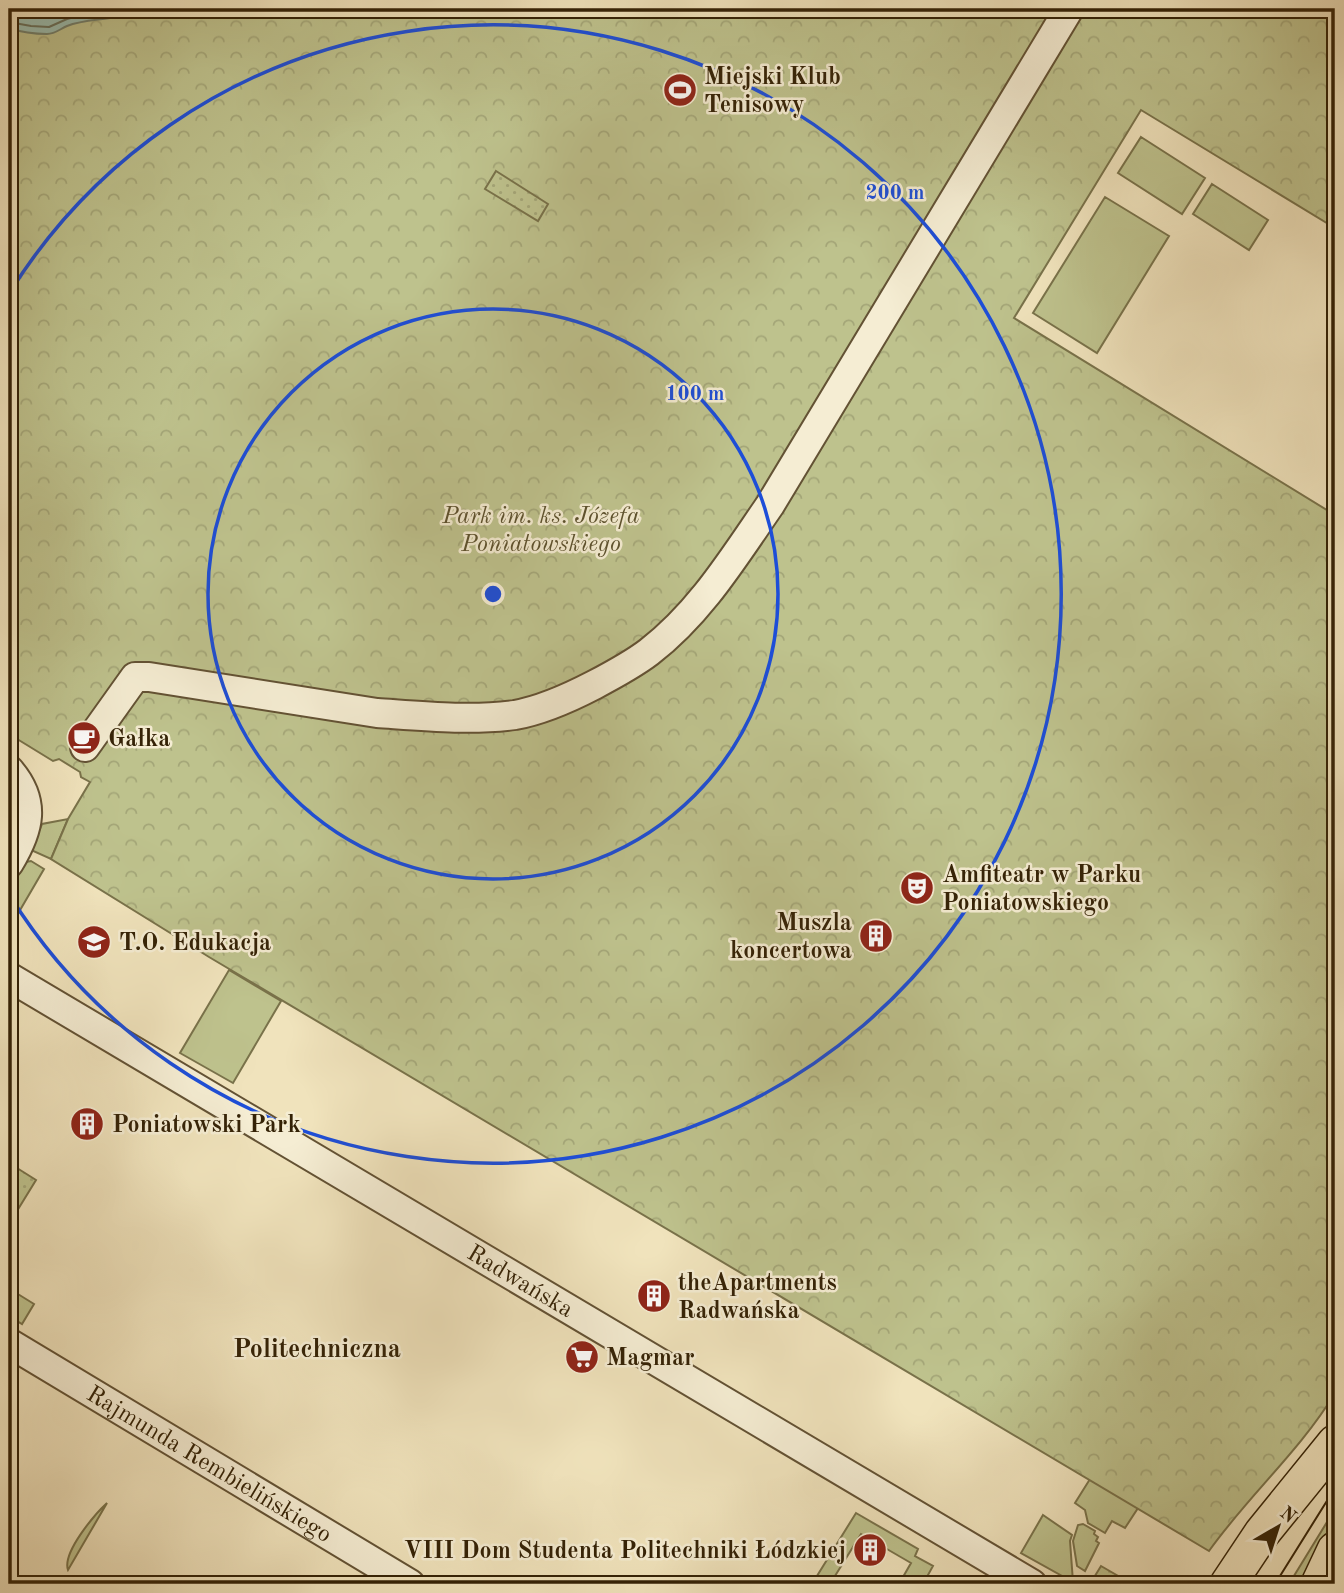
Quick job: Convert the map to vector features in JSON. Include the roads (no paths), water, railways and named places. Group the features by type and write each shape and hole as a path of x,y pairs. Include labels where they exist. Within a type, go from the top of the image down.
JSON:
{"main road":[{"path":"1228,1584 1262,1532 1335,1443"},
{"path":"1319,1584 1335,1550"}],"street":[{"path":"85,747 135,677 414,716 515,715 564,701 629,666 649,652 670,634 718,581 770,505 1069,9"},
{"path":"9,770 17,779 25,798 25,831 9,863"},
{"name":"Radwańska","path":"9,978 1032,1584"},
{"name":"Rajmunda Rembielińskiego","path":"9,1343 410,1584"}],"water":[{"path":"9,9 137,9 121,16 76,23 47,34 9,28"}],"tram line":[{"path":"1275,1584 1335,1488"}],"place":[{"name":"Miejski Klub Tenisowy","path":"680,90"},
{"name":"Gałka","path":"84,738"},
{"name":"Amfiteatr w Parku Poniatowskiego","path":"917,888"},
{"name":"Muszla koncertowa","path":"876,936"},
{"name":"T.O. Edukacja","path":"94,942"},
{"name":"Poniatowski Park","path":"87,1124"},
{"name":"theApartments Radwańska","path":"654,1296"},
{"name":"Magmar","path":"582,1357"},
{"name":"VIII Dom Studenta Politechniki Łódzkiej","path":"870,1550"}],"district":[{"name":"Politechniczna","path":"317,1348"}],"park label":[{"name":"Park im. ks. Józefa Poniatowskiego","path":"541,529"}]}
